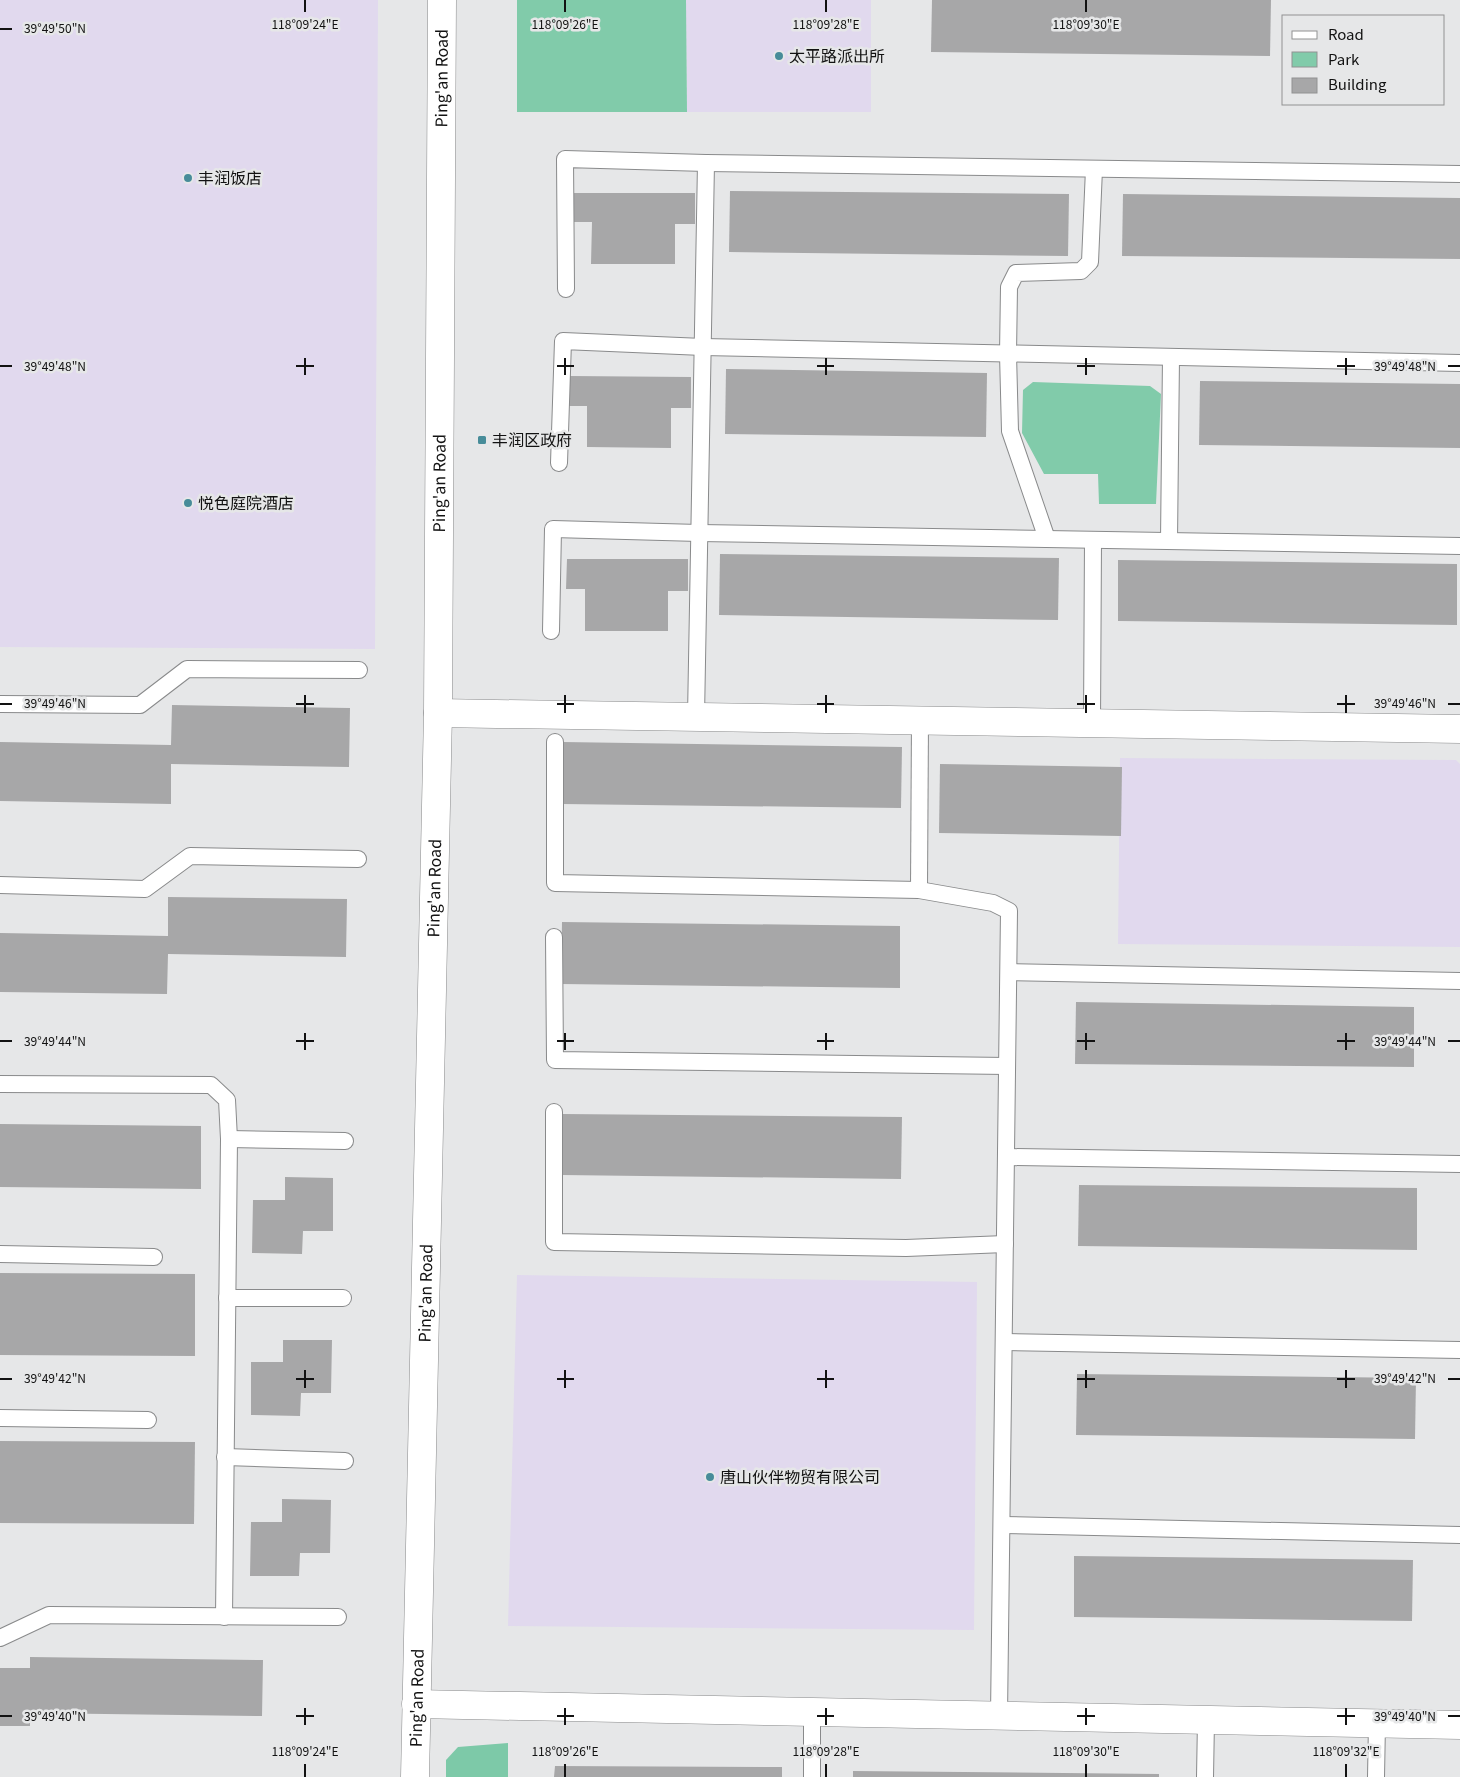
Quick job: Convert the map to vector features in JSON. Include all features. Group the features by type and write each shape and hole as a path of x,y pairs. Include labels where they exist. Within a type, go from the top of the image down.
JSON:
{"street":[{"name":"Ping'an Road","path":"415,1777 438,713 442,0"},
{"path":"438,713 1460,729"},
{"path":"416,1704 1460,1724"}],"lane":[{"path":"566,289 565,159 706,163 1460,174"},
{"path":"696,717 706,163"},
{"path":"1047,539 1010,431 1009,287 1016,273 1082,271 1090,262 1094,169"},
{"path":"559,463 563,341 702,347 1460,363"},
{"path":"1169,541 1171,357"},
{"path":"551,631 553,528 699,533 1460,546"},
{"path":"1092,723 1093,540"},
{"path":"0,704 140,705 187,670 359,670"},
{"path":"919,890 920,720"},
{"path":"554,742 554,883 919,890 993,903 1009,911 1008,1157 1005,1244 1000,1716"},
{"path":"0,885 145,889 190,856 358,859"},
{"path":"554,937 555,1060 1008,1066"},
{"path":"1009,972 1460,981"},
{"path":"0,1084 211,1085 227,1100 224,1616"},
{"path":"554,1112 554,1242 906,1248 1005,1244"},
{"path":"228,1139 345,1141"},
{"path":"1008,1157 1460,1164"},
{"path":"0,1254 154,1257"},
{"path":"227,1298 343,1298"},
{"path":"1004,1342 1460,1350"},
{"path":"0,1418 148,1420"},
{"path":"225,1457 345,1461"},
{"path":"1002,1525 1460,1535"},
{"path":"0,1638 49,1615 338,1617"},
{"path":"812,1712 812,1777"},
{"path":"1205,1777 1206,1720"},
{"path":"1376,1723 1376,1777"}],"shaded area":[{"path":"0,0 378,0 375,649 0,647"},
{"name":"太平路派出所","path":"686,0 871,0 871,112 687,112"},
{"path":"1120,758 1456,760 1460,764 1460,947 1118,944"},
{"path":"517,1275 977,1282 974,1630 508,1626"}],"green space":[{"path":"517,0 686,0 687,112 517,112"},
{"path":"1033,382 1150,386 1161,394 1156,504 1099,504 1098,474 1044,474 1022,433 1023,390"},
{"path":"508,1743 508,1777 446,1777 446,1760 458,1747"}],"building":[{"path":"932,0 1271,0 1270,56 931,52"},
{"path":"730,191 1069,194 1068,256 729,252"},
{"path":"573,193 695,193 695,224 675,224 675,264 591,264 592,222 573,222"},
{"path":"1123,194 1460,198 1460,259 1122,256"},
{"path":"726,369 987,373 986,437 725,434"},
{"path":"570,376 691,377 691,408 671,408 671,448 587,447 587,406 569,406"},
{"path":"1200,381 1460,384 1460,448 1199,445"},
{"path":"720,554 1059,558 1058,620 719,615"},
{"path":"567,559 688,559 688,591 668,591 668,631 585,631 585,589 566,589"},
{"path":"1118,560 1457,564 1457,625 1118,621"},
{"path":"172,705 350,708 349,767 171,764 171,804 0,801 0,742 171,745"},
{"path":"563,742 902,747 901,808 562,804"},
{"path":"940,764 1122,767 1121,836 939,833"},
{"path":"168,897 347,899 346,957 168,954 167,994 0,992 0,933 168,936"},
{"path":"562,922 900,926 900,988 561,984"},
{"path":"1076,1002 1414,1007 1414,1067 1075,1064"},
{"path":"563,1114 902,1117 901,1179 562,1175"},
{"path":"0,1124 201,1126 201,1189 0,1187"},
{"path":"285,1177 333,1178 333,1231 303,1231 302,1254 252,1253 253,1200 285,1200"},
{"path":"1079,1185 1417,1188 1417,1250 1078,1246"},
{"path":"0,1273 195,1274 195,1356 0,1355"},
{"path":"283,1340 332,1340 331,1393 301,1393 300,1416 251,1415 251,1362 283,1362"},
{"path":"1077,1374 1416,1378 1415,1439 1076,1435"},
{"path":"0,1441 195,1442 194,1524 0,1523"},
{"path":"282,1499 331,1500 330,1553 300,1553 299,1576 250,1576 251,1522 282,1522"},
{"path":"1074,1556 1413,1560 1412,1621 1074,1617"},
{"path":"30,1657 263,1660 262,1716 30,1713 30,1726 0,1726 0,1668 30,1668"},
{"path":"555,1766 782,1767 782,1777 554,1777"},
{"path":"853,1771 1159,1774 1159,1777 853,1777"}],"place":[{"name":"太平路派出所","path":"779,56"},
{"name":"丰润饭店","path":"188,178"},
{"name":"丰润区政府","path":"482,440"},
{"name":"悦色庭院酒店","path":"188,503"},
{"name":"唐山伙伴物贸有限公司","path":"710,1477"}]}
